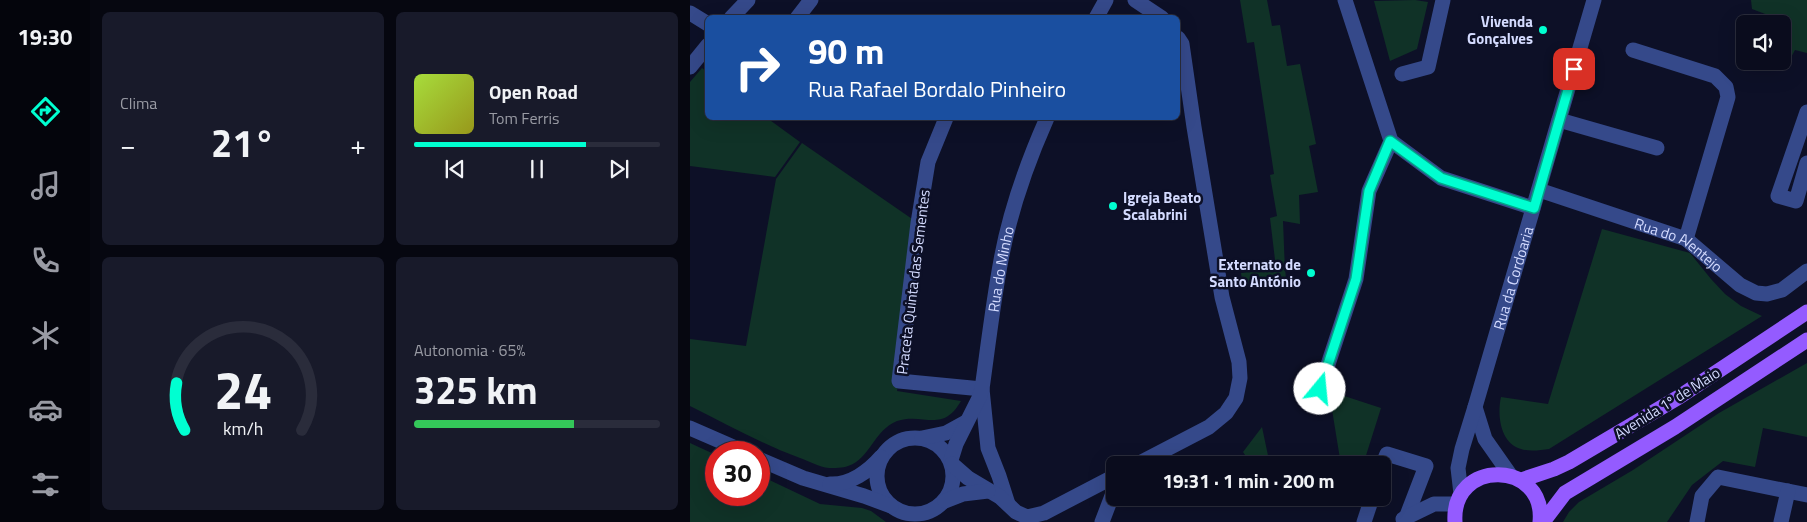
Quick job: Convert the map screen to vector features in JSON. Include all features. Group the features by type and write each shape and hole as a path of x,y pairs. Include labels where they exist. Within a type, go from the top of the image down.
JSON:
{"main road":[{"name":"Avenida 1º de Maio","path":"1458,499 1477,479 1488,475 1500,474 1516,478 1554,469 1569,462 1679,397 1807,312"},
{"name":"Avenida 1º de Maio","path":"1542,522 1565,492 1674,427 1807,340"},
{"path":"1516,478 1531,489 1538,501 1542,522"},
{"path":"1443,522 1458,499"},
{"path":"1455,522 1458,499"}],"street":[{"path":"735,15 748,0"},
{"path":"799,15 811,0"},
{"path":"1098,15 1106,0"},
{"path":"1135,0 1158,15"},
{"path":"1345,0 1390,141 1441,178 1534,208"},
{"path":"1402,74 1428,67 1443,0"},
{"name":"Rua da Cordoaria","path":"1458,499 1458,468 1462,449 1594,0"},
{"path":"690,13 705,22"},
{"path":"1153,456 1220,420 1236,398 1240,378 1239,362 1222,297 1180,41"},
{"path":"690,67 705,49"},
{"path":"1633,50 1715,76 1726,87 1728,97 1686,239"},
{"path":"1807,112 1778,196 1796,201 1807,163"},
{"name":"Praceta Quinta das Sementes","path":"945,120 928,162 918,223 899,381 982,389"},
{"name":"Rua do Minho","path":"951,462 966,422 982,389 1006,236 1036,142 1046,120"},
{"path":"1559,120 1657,148"},
{"path":"1320,389 1356,279 1369,191 1390,141"},
{"name":"Rua do Alentejo","path":"1539,190 1686,239 1740,285 1756,293 1766,294 1782,290 1807,271"},
{"path":"982,389 988,448 1008,504"},
{"path":"1475,410 1485,439 1516,478"},
{"path":"824,484 847,481 860,475 892,445 902,440 946,433 966,422"},
{"path":"690,428 719,441"},
{"path":"922,438 939,446 951,462 968,478 1000,497 1016,512 1027,517 1036,516 1106,481"},
{"path":"885,453 880,462 877,481 885,499 899,513"},
{"path":"1386,456 1387,454 1426,466 1402,520"},
{"path":"937,522 953,483 954,474 951,462"},
{"path":"770,464 803,478 824,484 899,513 927,513 944,502 963,494 988,491"},
{"path":"1697,522 1702,496 1718,477 1807,495"},
{"path":"1781,522 1788,491"},
{"path":"1402,520 1434,504 1458,499"},
{"path":"1102,522 1108,506"},
{"path":"1364,522 1369,506"}],"green space":[{"path":"1240,0 1267,0 1272,26 1280,25 1287,66 1300,64 1316,144 1309,146 1318,192 1299,195 1300,224 1283,221 1286,279 1243,285 1241,273 1276,268 1270,218 1277,216 1270,175 1274,174 1254,42 1247,43"},
{"path":"1415,0 1428,2 1417,49 1390,61 1374,1"},
{"path":"1751,0 1807,0 1807,53 1795,50 1791,57 1791,15 1768,15 1752,9"},
{"path":"702,68 705,70 705,120 770,120 800,142 775,177 690,166 690,82"},
{"path":"802,143 918,223 897,391 961,401 947,417 932,420 907,419 889,425 862,457 841,468 822,466 786,452 770,445 770,441 760,441 744,434 690,406 690,339 746,346 776,179"},
{"path":"1602,229 1690,253 1725,294 1741,306 1762,316 1549,449 1532,451 1521,449 1514,446 1504,435 1499,412 1501,397 1548,404"},
{"path":"1807,363 1807,437 1763,428 1755,467 1723,461 1692,485 1667,522 1563,522 1569,512 1579,502 1633,470 1719,413"},
{"path":"1329,391 1381,408 1366,456 1340,456"},
{"path":"1262,427 1268,456 1246,456 1243,452"},
{"path":"690,443 705,450 705,506 770,506 770,480 820,504 862,508 871,511 886,522 690,522"}],"place":[{"name":"Vivenda Gonçalves","path":"1543,30"},
{"name":"Igreja Beato Scalabrini","path":"1113,206"},
{"name":"Externato de Santo António","path":"1311,273"}],"route":[{"path":"1320,389 1356,279 1369,191 1390,141 1441,178 1534,208 1574,69"}]}
